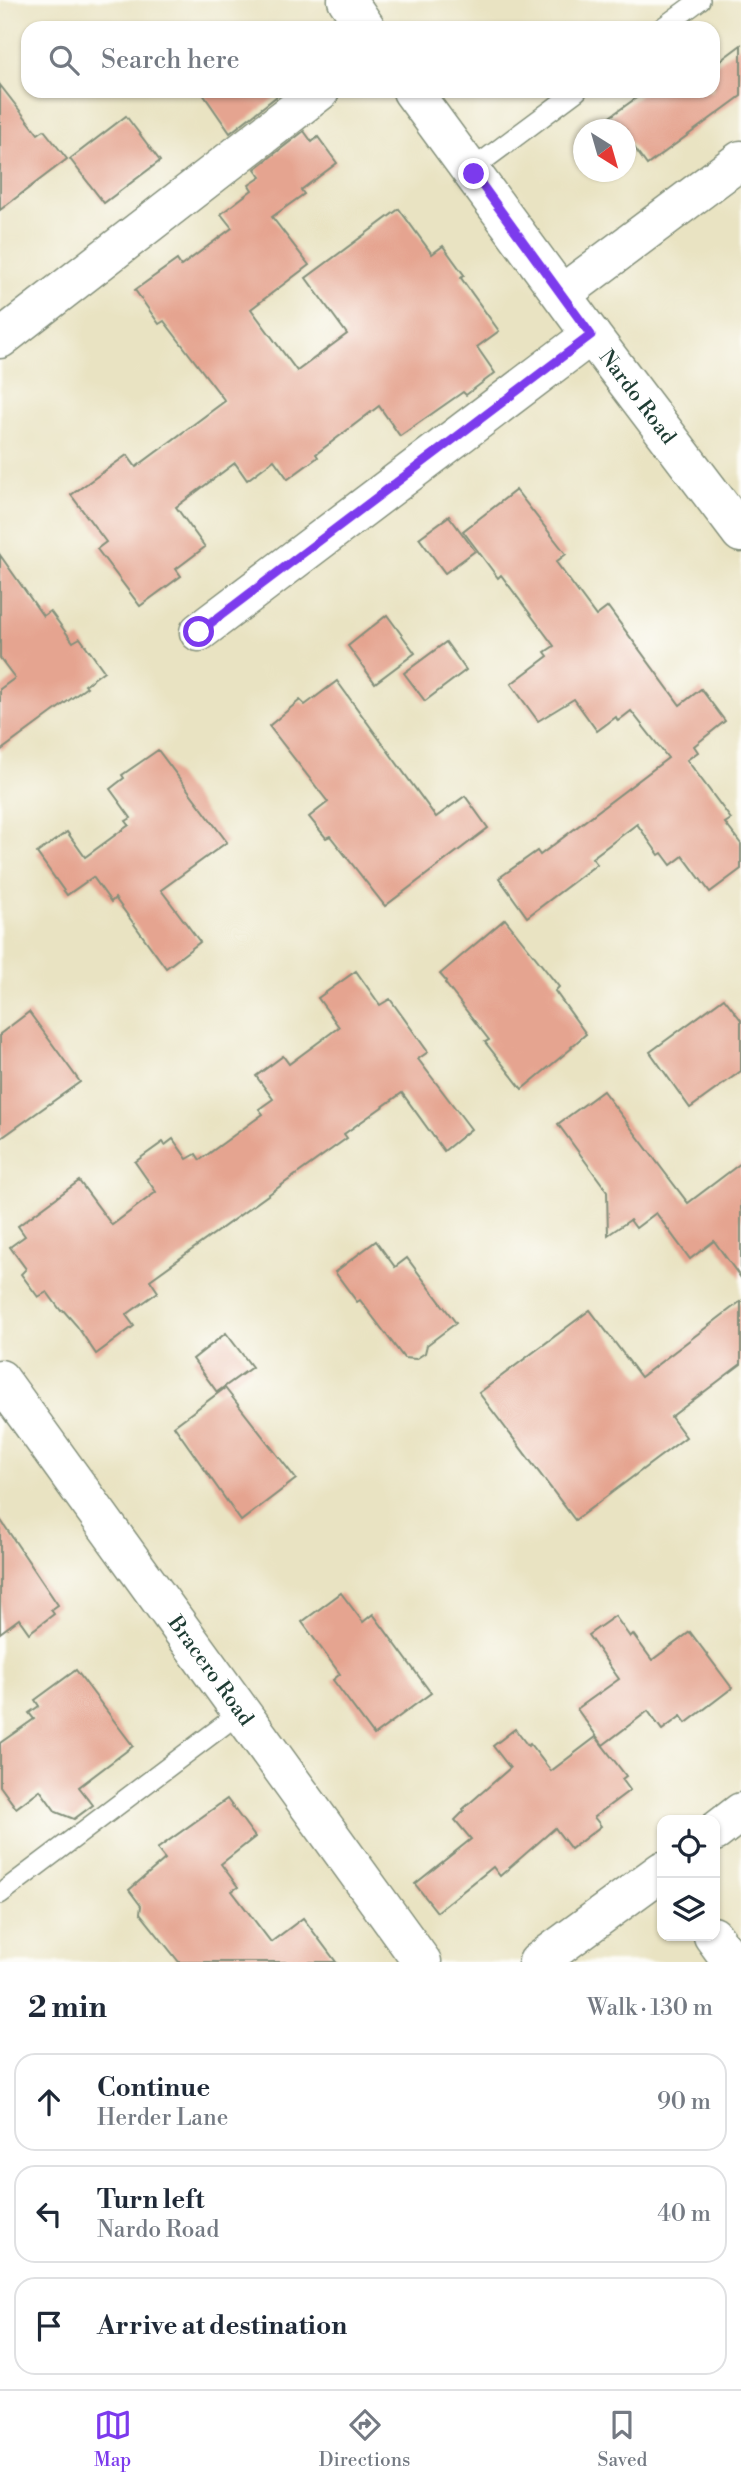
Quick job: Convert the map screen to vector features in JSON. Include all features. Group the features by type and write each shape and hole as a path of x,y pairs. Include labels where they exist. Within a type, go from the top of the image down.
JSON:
{"street":[{"path":"347,0 361,21"},
{"path":"0,339 311,98"},
{"name":"Nardo Road","path":"417,98 591,335 741,533"},
{"path":"562,295 741,160"},
{"path":"199,632 591,335"},
{"name":"Bracero Road","path":"0,1379 422,1962"},
{"path":"720,1828 741,1812"},
{"path":"538,1962 657,1875"},
{"path":"717,1941 732,1962"}],"lane":[{"path":"672,21 700,0"},
{"path":"471,170 568,98"},
{"path":"0,1894 241,1712"}],"building":[{"path":"741,45 741,96 647,165 636,150 636,119 613,119 611,116 636,98 720,98 720,61"},
{"path":"0,85 38,134 44,130 67,159 0,210"},
{"path":"206,98 274,98 230,133"},
{"path":"126,116 160,161 104,203 70,159"},
{"path":"304,131 312,142 318,137 337,163 301,190 304,194 272,217 309,265 251,309 297,371 347,334 306,278 399,209 432,254 443,246 464,275 461,278 499,331 477,347 495,373 466,395 463,392 400,436 379,406 288,479 274,460 247,480 235,463 176,507 205,547 176,569 181,576 140,606 97,549 106,542 71,495 127,455 136,467 225,401 164,321 159,324 135,290 177,260 181,266 232,228 221,214 252,190 249,185 261,177 255,169"},
{"path":"516,490 566,554 556,562 596,616 608,607 680,705 701,689 725,721 694,746 698,752 687,760 731,819 725,823 741,844 741,869 710,892 683,856 671,865 662,853 659,855 637,824 592,858 597,864 527,917 499,878 537,851 540,855 668,758 631,711 618,721 616,717 597,731 574,699 538,721 511,684 548,656 545,652 554,646 501,575 498,578 463,531"},
{"path":"449,516 475,551 445,573 419,538"},
{"path":"0,555 43,616 50,611 73,642 80,638 104,671 85,685 87,687 0,751 0,689 15,678 0,658"},
{"path":"387,615 415,653 375,683 348,646"},
{"path":"446,642 466,670 425,701 404,673"},
{"path":"337,681 436,817 465,796 488,828 385,906 330,836 326,838 309,817 328,802 269,726 300,700 305,705"},
{"path":"158,750 227,842 161,890 200,942 166,968 115,898 111,902 93,877 67,895 37,853 67,832 85,857 129,825 126,821 131,818 110,789 124,778 122,775"},
{"path":"505,919 559,987 555,991 586,1034 522,1089 485,1042 489,1040 440,974"},
{"path":"356,971 380,1005 390,999 428,1052 418,1059 471,1129 444,1151 402,1093 344,1134 347,1138 150,1280 158,1292 126,1315 134,1326 96,1354 77,1326 47,1292 38,1297 21,1274 26,1269 10,1247 25,1236 18,1226 79,1181 112,1225 156,1192 135,1162 163,1142 165,1145 173,1139 187,1159 196,1154 200,1160 263,1114 259,1109 273,1099 256,1076 283,1056 289,1064 339,1027 318,998"},
{"path":"724,998 741,1020 741,1071 690,1108 650,1052"},
{"path":"29,1012 80,1082 0,1139 0,1034"},
{"path":"603,1091 688,1203 741,1163 741,1278 714,1241 690,1259 656,1213 636,1228 630,1220 608,1235 607,1191 558,1124"},
{"path":"376,1241 395,1267 407,1258 456,1323 427,1345 425,1353 416,1359 404,1358 335,1272"},
{"path":"741,1301 741,1364 671,1417 686,1437 575,1520 479,1393 590,1310 641,1377"},
{"path":"226,1333 252,1367 217,1392 193,1359"},
{"path":"225,1388 296,1479 241,1521 174,1426"},
{"path":"0,1519 58,1605 51,1610 54,1614 29,1633 19,1619 0,1633"},
{"path":"341,1593 363,1622 373,1614 431,1693 374,1735 333,1680 340,1674 302,1622"},
{"path":"615,1616 630,1637 633,1634 652,1660 690,1632 732,1688 686,1723 681,1716 662,1730 648,1711 603,1745 577,1709 619,1679 588,1635"},
{"path":"76,1670 133,1746 79,1787 93,1805 74,1819 56,1812 40,1790 16,1808 0,1786 0,1743 34,1719 29,1713 39,1706 35,1700"},
{"path":"515,1729 551,1771 596,1737 626,1776 622,1779 630,1790 594,1817 601,1826 571,1849 555,1828 500,1876 493,1867 437,1912 415,1884 471,1839 455,1820 463,1809 510,1768 493,1746"},
{"path":"227,1799 255,1837 221,1864 238,1887 232,1891 271,1942 303,1918 336,1962 179,1962 140,1913 141,1906 129,1890 165,1859 157,1849"}],"route":[{"path":"199,632 591,335 474,174"}]}
